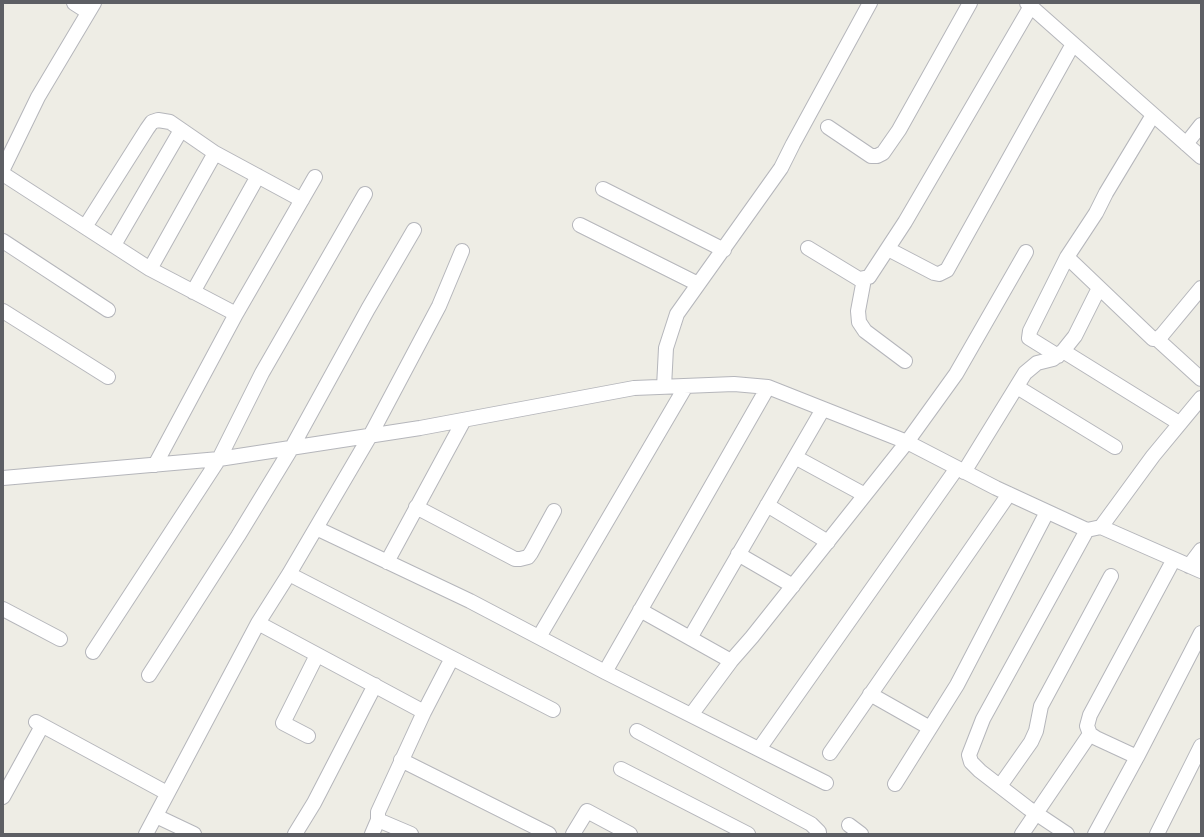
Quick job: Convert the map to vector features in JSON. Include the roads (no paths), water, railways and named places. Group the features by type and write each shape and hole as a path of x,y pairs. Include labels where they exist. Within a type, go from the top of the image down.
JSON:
{"street":[{"path":"3,169 38,97 91,8 74,3"},
{"path":"664,387 666,348 677,314 782,168 800,130 870,3"},
{"path":"828,127 871,156 877,156 883,153 899,130 970,3"},
{"path":"808,248 859,279 869,277 888,248 1029,5 1201,157"},
{"path":"888,248 934,273 939,274 947,270 1074,44"},
{"path":"1153,115 1093,218 1067,257 1030,331 1029,338 1061,353 1179,423"},
{"path":"85,227 152,122 158,120 170,122 215,153 302,200"},
{"path":"1186,144 1201,125"},
{"path":"114,245 181,130"},
{"path":"150,269 215,153"},
{"path":"3,174 150,269 236,314"},
{"path":"193,292 258,176"},
{"path":"155,465 236,314 316,177"},
{"path":"604,188 724,250"},
{"path":"93,652 219,459 262,373 365,194"},
{"path":"580,225 698,284"},
{"path":"148,675 238,536 291,449 368,309 414,230"},
{"path":"3,241 108,310"},
{"path":"146,834 258,623 289,574 370,436 438,306 462,251"},
{"path":"691,715 731,661 793,586 907,442 956,374 1026,252"},
{"path":"1067,257 1150,337 1157,339 1201,379"},
{"path":"864,279 858,311 860,322 865,330 905,361"},
{"path":"759,749 960,470 1025,374 1037,363 1053,359 1061,353 1075,336 1099,288"},
{"path":"1157,339 1201,288"},
{"path":"3,311 108,377"},
{"path":"3,478 219,459 291,449 464,420 634,388 734,384 768,387 907,442 960,470 1086,530 1101,526 1179,423 1201,398"},
{"path":"538,637 686,386"},
{"path":"606,672 768,387"},
{"path":"1017,387 1115,447"},
{"path":"690,638 823,409"},
{"path":"387,562 464,420"},
{"path":"795,457 865,495"},
{"path":"830,753 1009,494"},
{"path":"767,505 828,542"},
{"path":"416,507 515,559 528,557 531,554 554,511"},
{"path":"895,784 957,685 1047,512"},
{"path":"1101,526 1195,569 1201,550"},
{"path":"316,528 470,601 606,672 826,783"},
{"path":"1067,834 980,772 971,762 969,755 983,719 1086,530"},
{"path":"738,554 793,586"},
{"path":"1137,757 1090,734 1087,726 1090,715 1174,559"},
{"path":"289,574 553,710"},
{"path":"1000,786 1031,742 1036,731 1038,713 1041,706 1111,576"},
{"path":"3,609 60,639"},
{"path":"640,610 731,661"},
{"path":"258,623 424,712"},
{"path":"1095,834 1137,757 1201,633"},
{"path":"308,736 283,723 317,655"},
{"path":"372,834 378,820 377,816 380,806 424,712 452,658"},
{"path":"295,834 314,803 375,685"},
{"path":"870,694 930,728"},
{"path":"3,796 39,724 168,793"},
{"path":"637,731 811,824 819,832 818,834"},
{"path":"1022,834 1090,734"},
{"path":"1157,834 1201,746"},
{"path":"401,760 549,834"},
{"path":"621,769 748,834"},
{"path":"573,834 587,811 630,834"},
{"path":"156,816 194,834"},
{"path":"378,820 411,834"},
{"path":"849,825 861,834"}]}
